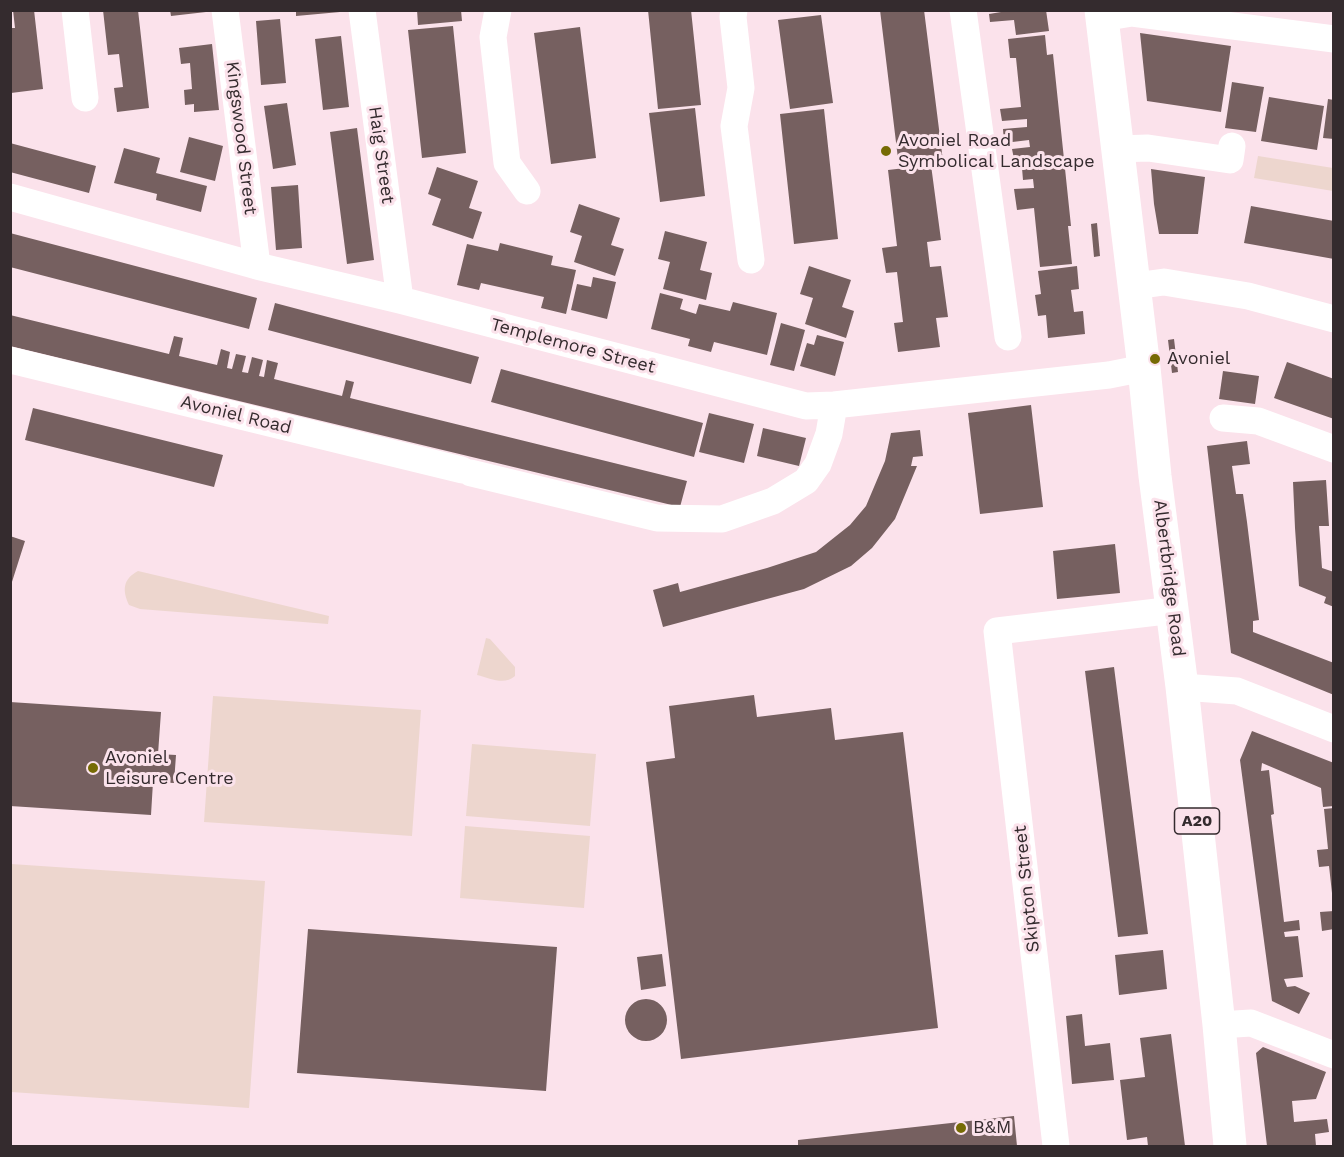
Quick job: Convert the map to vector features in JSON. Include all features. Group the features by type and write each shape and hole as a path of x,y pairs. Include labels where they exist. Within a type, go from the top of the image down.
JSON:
{"main road":[{"name":"Albertbridge Road","path":"1102,14 1155,476 1174,610 1220,1025 1230,1146"}],"street":[{"path":"75,10 85,98"},
{"name":"Kingswood Street","path":"225,10 257,266"},
{"name":"Haig Street","path":"362,10 400,300"},
{"path":"498,10 493,37 507,163 527,191"},
{"path":"734,10 741,88 734,126 751,260"},
{"path":"963,10 1008,337"},
{"path":"1102,14 1132,13 1334,39"},
{"path":"1118,149 1148,148 1230,160 1232,146"},
{"name":"Templemore Street","path":"10,197 257,266 400,300 806,406 834,405 1118,374 1144,368"},
{"path":"1135,286 1164,282 1248,296 1334,319"},
{"name":"Avoniel Road","path":"10,360 657,518 722,519 773,501 806,481 818,464 829,434 834,405"},
{"path":"1223,418 1258,421 1334,449"},
{"name":"Skipton Street","path":"1056,1146 998,631 1174,610"},
{"path":"1182,687 1237,691 1334,729"},
{"path":"1220,1025 1251,1023 1334,1055"}],"shaded area":[{"path":"1258,156 1333,168 1333,191 1254,178"},
{"path":"138,571 329,616 328,624 140,609 129,605 125,594 127,581"},
{"path":"486,638 490,639 515,667 515,676 511,679 497,680 477,675"},
{"path":"213,696 421,710 412,836 204,822"},
{"path":"472,744 596,754 590,826 466,816"},
{"path":"465,826 590,836 584,908 460,898"},
{"path":"11,864 265,881 249,1108 11,1092"}],"building":[{"path":"13,10 34,10 43,89 11,93 10,28 15,28"},
{"path":"103,10 138,10 149,108 117,112 114,88 123,87 119,54 108,55"},
{"path":"170,10 206,10 206,12 171,16"},
{"path":"296,10 340,10 340,12 296,16"},
{"path":"417,10 461,10 462,21 418,25"},
{"path":"648,10 691,10 701,105 658,109"},
{"path":"880,10 924,10 943,161 899,167"},
{"path":"1013,10 1046,10 1049,31 1016,35 1014,20 990,22 989,14"},
{"path":"821,15 833,103 790,109 778,20"},
{"path":"280,19 286,83 261,85 256,21"},
{"path":"453,26 466,153 422,158 408,30"},
{"path":"580,27 596,158 551,164 534,33"},
{"path":"1140,33 1231,46 1221,112 1147,101"},
{"path":"1045,35 1047,55 1053,54 1071,226 1068,226 1072,264 1040,267 1034,208 1017,210 1014,189 1034,188 1033,179 1023,180 1022,168 1031,167 1030,157 1014,159 1012,149 1030,147 1029,140 1004,143 1003,129 1027,127 1027,119 1002,121 1000,109 1021,107 1016,58 1010,58 1008,39"},
{"path":"341,36 349,107 323,110 315,39"},
{"path":"212,44 219,110 194,112 194,104 185,105 184,90 192,89 190,63 181,64 179,48"},
{"path":"1232,82 1264,87 1256,132 1225,128"},
{"path":"1269,97 1324,106 1317,150 1261,141"},
{"path":"1328,99 1334,100 1334,139 1323,138"},
{"path":"287,103 296,165 273,169 264,106"},
{"path":"695,108 705,196 660,202 649,113"},
{"path":"824,109 838,239 794,244 780,114"},
{"path":"357,128 374,260 347,264 330,132"},
{"path":"189,137 223,146 215,181 180,172"},
{"path":"10,143 96,166 89,193 10,172"},
{"path":"124,148 160,158 156,173 207,186 201,212 156,200 157,194 114,183"},
{"path":"931,165 941,240 927,242 930,267 941,266 948,317 936,318 940,347 898,352 894,323 903,322 897,272 886,273 882,248 897,246 888,170"},
{"path":"437,167 478,181 469,208 482,212 473,239 432,225 441,199 428,194"},
{"path":"1151,169 1205,177 1198,234 1159,234"},
{"path":"298,185 302,248 276,250 271,187"},
{"path":"579,204 620,218 611,245 624,249 615,276 574,262 582,236 570,232"},
{"path":"1251,206 1334,221 1334,259 1244,243"},
{"path":"1097,223 1100,256 1094,257 1091,224"},
{"path":"665,231 707,242 700,270 712,273 706,300 663,289 670,262 658,259"},
{"path":"10,233 257,298 249,329 10,267"},
{"path":"500,243 553,256 551,265 576,270 566,314 541,308 544,297 481,283 479,290 457,285 467,244 498,251"},
{"path":"809,266 851,280 842,307 854,311 846,338 805,324 813,298 800,294"},
{"path":"1077,266 1079,289 1071,290 1074,312 1083,311 1085,334 1048,338 1046,315 1038,316 1035,295 1041,294 1038,271"},
{"path":"593,277 616,282 607,319 571,310 577,284 591,287"},
{"path":"660,293 683,299 680,309 696,314 699,304 730,311 733,302 777,313 767,355 714,342 711,352 688,346 690,339 651,329"},
{"path":"275,303 479,357 471,384 268,330"},
{"path":"10,315 169,354 174,336 183,338 179,356 217,365 221,349 230,352 227,368 232,369 236,354 246,356 242,372 248,373 252,357 263,360 259,376 264,377 267,360 278,363 274,379 342,396 346,380 354,382 350,398 687,481 680,507 10,346"},
{"path":"781,323 805,330 794,371 770,365"},
{"path":"817,335 844,342 835,376 800,366 807,343 814,345"},
{"path":"1174,339 1178,372 1172,373 1168,340"},
{"path":"1287,362 1334,379 1334,419 1274,398"},
{"path":"501,369 703,423 694,457 491,402"},
{"path":"1223,371 1259,376 1255,404 1219,399"},
{"path":"1031,405 1043,507 980,514 968,413"},
{"path":"33,408 223,455 214,487 25,440"},
{"path":"709,413 754,424 744,463 699,452"},
{"path":"763,428 806,438 799,466 757,456"},
{"path":"920,430 923,456 913,457 911,466 917,466 895,519 872,548 851,566 804,589 663,627 653,590 678,583 680,592 816,552 850,525 866,506 885,461 891,433"},
{"path":"1247,441 1250,464 1232,466 1236,494 1243,494 1247,522 1259,620 1253,621 1253,632 1334,663 1334,695 1231,653 1207,446"},
{"path":"1326,480 1329,526 1319,526 1322,568 1334,572 1334,607 1324,603 1326,597 1299,586 1295,528 1293,482"},
{"path":"10,536 25,541 11,585 10,585"},
{"path":"1115,544 1120,593 1057,599 1053,551"},
{"path":"1114,667 1148,934 1118,937 1085,671"},
{"path":"754,695 757,717 831,708 835,740 903,732 938,1028 681,1059 646,762 675,758 669,706"},
{"name":"Avoniel Leisure Centre","path":"10,702 161,712 158,754 176,755 174,783 153,782 151,815 10,806"},
{"path":"1252,731 1334,763 1334,806 1323,807 1321,788 1262,763 1261,771 1269,770 1274,814 1271,815 1284,922 1299,920 1300,930 1284,932 1285,937 1298,936 1303,977 1284,979 1287,987 1295,986 1310,993 1299,1014 1272,1001 1240,760"},
{"path":"1334,808 1334,892 1332,893 1329,866 1319,867 1317,850 1328,849 1324,809"},
{"path":"1334,911 1334,929 1322,931 1320,912"},
{"path":"308,929 557,947 546,1091 297,1073"},
{"path":"1163,950 1167,989 1119,995 1115,955"},
{"path":"662,954 666,986 641,990 637,957"},
{"path":"646,999 661,1005 667,1020 661,1035 646,1041 631,1035 625,1020 631,1005"},
{"path":"1082,1014 1085,1046 1110,1043 1114,1080 1072,1084 1066,1016"},
{"path":"1171,1034 1185,1146 1148,1146 1147,1137 1127,1140 1120,1080 1145,1077 1140,1038"},
{"path":"1263,1047 1326,1072 1316,1099 1292,1101 1294,1122 1327,1119 1329,1132 1315,1134 1316,1146 1267,1146 1256,1053"},
{"name":"B&M","path":"1014,1116 1017,1146 798,1146 798,1140"}],"place":[{"name":"Avoniel Road Symbolical Landscape","path":"886,151"},
{"name":"Avoniel","path":"1155,359"},
{"name":"Avoniel Leisure Centre","path":"93,768"},
{"name":"B&M","path":"961,1128"}]}
